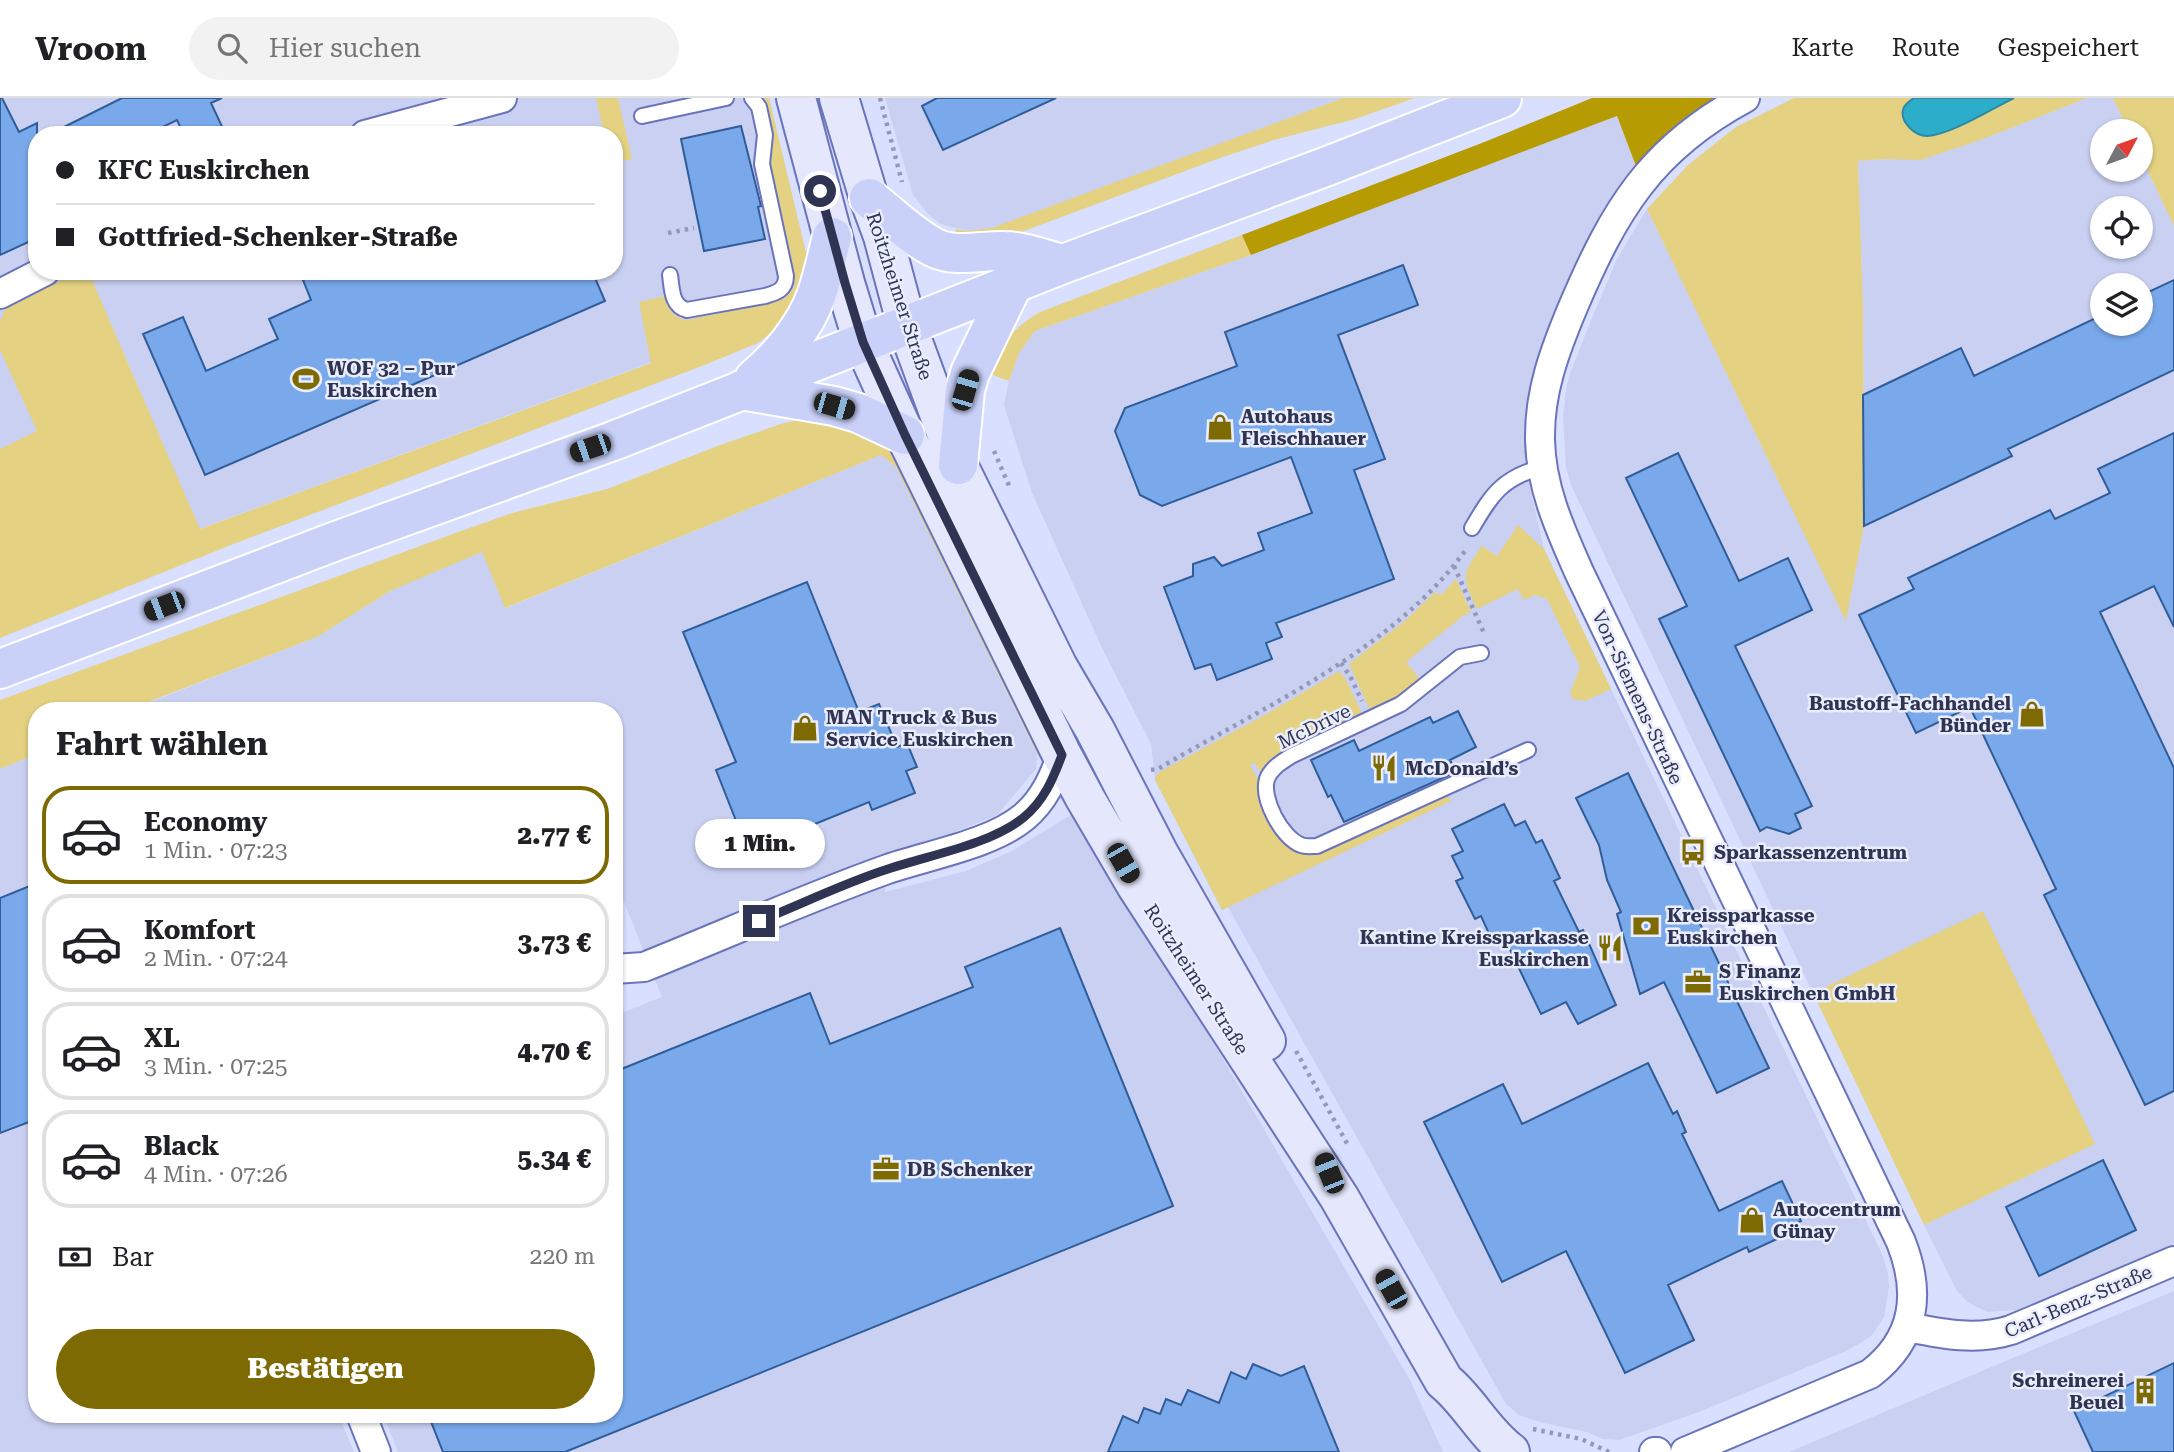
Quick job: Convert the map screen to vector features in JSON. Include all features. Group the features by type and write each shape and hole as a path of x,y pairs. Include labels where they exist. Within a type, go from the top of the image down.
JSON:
{"main road":[{"path":"0,669 324,545 613,441 1063,264 1502,98"},
{"path":"869,198 918,237 946,252 1006,250 1063,264"},
{"path":"741,390 766,369 803,322 816,296 832,237"},
{"path":"958,465 965,390 970,373 1013,284"},
{"path":"741,390 834,406 858,413 905,435"}],"street":[{"path":"398,126 502,98"},
{"name":"Roitzheimer Straße","path":"796,98 863,342 905,435 1085,798 1136,885 1339,1197 1444,1381 1458,1392 1495,1440 1518,1440"},
{"name":"Roitzheimer Straße","path":"839,98 883,236 907,326 958,465 1058,667 1096,730 1159,854 1300,1100 1339,1197"},
{"name":"Von-Siemens-Straße","path":"1745,98 1714,115 1682,138 1635,190 1605,237 1564,329 1549,372 1540,417 1542,467 1550,505 1579,572 1900,1242 1907,1262 1913,1299 1908,1327"},
{"path":"0,294 28,280"},
{"path":"623,968 644,967 887,869 944,853 1006,828 1023,818 1041,800 1062,755"},
{"name":"Carl-Benz-Straße","path":"1908,1327 1960,1336 1996,1335 2174,1261"},
{"path":"1685,1452 1870,1374 1901,1342 1908,1327"},
{"name":"Roitzheimer Straße","path":"1444,1381 1445,1397 1469,1452"},
{"path":"365,1423 376,1452"}],"lane":[{"path":"642,116 726,98"},
{"path":"670,275 677,306 687,310 765,296 777,293 784,286 786,276 762,164 765,135 759,107 752,98"},
{"path":"1472,528 1501,486 1523,472 1542,467"},
{"name":"McDrive","path":"1485,649 1460,657 1401,704 1277,766 1267,780 1268,800 1282,832 1299,845 1317,846 1528,750"}],"path":[{"path":"880,98 906,191"},
{"path":"668,233 694,228"},
{"path":"992,443 1015,500"},
{"path":"1119,778 1134,771 1158,769 1343,665 1385,631 1454,566 1474,538 1472,528"},
{"path":"1454,566 1485,649"},
{"path":"1295,1048 1353,1153"},
{"path":"1518,1440 1581,1439 1609,1452"}],"shaded area":[{"path":"0,98 769,98 807,257 801,296 652,362 199,529 123,351 23,397 37,431 0,449"},
{"path":"596,98 618,98 632,159 623,161 623,126 602,126"},
{"path":"765,98 769,98 807,257 801,295 777,328 758,343 231,545 0,638 0,449 37,431 0,350 0,322 6,307 62,280 92,280 200,529 651,363 639,302 665,296 672,312 687,320 778,301 787,296 795,282 768,165 774,137"},
{"path":"885,98 1343,98 1005,224 980,231 967,231 941,224 929,215 913,195"},
{"path":"1343,98 1415,98 1355,119 1274,140 1220,158 1008,237 954,241 956,229 967,231 992,228"},
{"path":"1592,98 1715,98 1672,129 1636,166 1617,116 1251,255 1242,235 1487,141"},
{"path":"1794,98 2087,98 1921,160 1858,161 1863,305 1864,526 1846,621 1647,209 1688,165 1736,127"},
{"name":"Baustoff-Fachhandel Bünder","path":"2087,98 2113,98 2123,119 2090,119 2090,182 2153,182 2174,226 2174,1244 2016,1310 1987,1312 1969,1303 1957,1291 1924,1225 2094,1144 1964,921 1813,993 1571,485 1566,467 1563,417 1569,376 1617,259 1647,209 1846,620 1864,526 1863,305 1858,161 1884,159 1983,139"},
{"path":"2113,98 2174,98 2174,226 2153,182 2153,119 2123,119"},
{"path":"1617,116 1636,166 1600,220 1584,252 1532,377 1524,431 1530,488 1544,549 1882,1254 1889,1287 1884,1317 1872,1335 1862,1342 1699,1412 1619,1440 1603,1439 1587,1432 1539,1422 1519,1415 1506,1404 1228,907 1222,910 1155,780 1151,744 1103,650 1032,493 1004,405 1019,353 1035,331 1251,255"},
{"path":"1242,235 1251,255 1035,331 1019,353 1009,381 984,372 1014,331 1040,312"},
{"path":"808,418 828,419 879,440 898,458 1040,748 1040,759 896,467 881,455 505,608 482,552 390,591 317,637 148,702 28,702 28,758 0,769 0,700 461,531 512,513 607,489 784,423"},
{"path":"881,455 896,467 1037,754 1036,769 997,815 646,957 623,899 623,702 151,702 317,637 390,591 482,551 506,608"},
{"path":"1518,525 1544,549 1611,689 1585,701 1573,699 1570,693 1580,667 1547,599 1535,595 1524,600 1518,589 1477,609 1466,583 1467,570 1482,546 1497,556"},
{"path":"1456,579 1471,612 1406,662 1420,679 1398,698 1370,710 1349,664 1406,620 1434,593 1442,594"},
{"path":"1339,671 1363,715 1291,748 1267,766 1262,775 1255,763 1250,765 1260,782 1261,801 1286,845 1303,852 1320,852 1444,794 1451,801 1222,910 1155,780 1157,774"},
{"path":"28,758 28,1423 342,1423 354,1452 0,1452 0,769"},
{"path":"1072,814 1216,1047 1410,1380 1443,1452 398,1452 387,1423 623,1423 623,1012 662,997 655,980 656,975 885,879 885,892 966,871 1012,851"},
{"path":"1983,911 2095,1144 1924,1225 1813,993"},
{"path":"2174,1291 2174,1452 1789,1452 2020,1355"}],"water":[{"path":"1914,98 2014,98 1959,126 1927,136 1913,131 1904,119 1904,108"}],"building":[{"path":"2,98 19,132 28,128 28,242 0,255"},
{"path":"122,98 222,98 211,103 222,126 180,126 177,120 165,126 66,126"},
{"path":"937,98 1056,98 943,150 922,106"},
{"path":"741,126 761,206 758,207 765,239 704,251 681,139"},
{"path":"1403,265 1418,305 1338,335 1385,459 1354,470 1394,579 1276,623 1282,637 1266,643 1272,659 1217,680 1211,664 1195,669 1164,587 1193,576 1193,564 1214,557 1222,566 1264,550 1258,533 1312,513 1291,457 1162,506 1140,495 1115,431 1125,408 1237,366 1225,332"},
{"name":"WOF 32 – Pur Euskirchen","path":"303,280 596,280 605,301 205,475 143,334 183,317 206,371 278,339 269,319 311,300"},
{"path":"2174,280 2174,370 2008,449 2012,456 1864,526 1863,395 1961,348 1974,376 2090,321 2090,336 2153,336 2153,290"},
{"path":"2174,433 2174,627 2154,586 2100,612 2174,768 2174,1091 2145,1105 2044,895 2056,889 1970,707 1916,733 1859,615 1914,589 1908,578 2050,510 2055,519 2110,493 2098,469"},
{"path":"1678,453 1739,581 1788,558 1812,610 1735,646 1812,806 1795,814 1801,828 1789,834 1767,827 1760,831 1659,619 1687,606 1626,478"},
{"name":"MAN Truck & Bus Service Euskirchen","path":"807,582 859,712 879,704 897,747 907,743 917,767 906,771 915,793 872,810 869,802 748,851 716,770 736,762 683,632"},
{"name":"McDonald’s","path":"1458,711 1476,747 1450,760 1456,772 1344,822 1331,795 1328,797 1311,760 1354,740 1359,751 1430,717 1433,723"},
{"path":"1628,773 1769,1068 1717,1093 1664,982 1640,994 1617,914 1621,912 1607,880 1599,845 1576,798"},
{"path":"1504,804 1515,826 1525,821 1536,843 1542,840 1560,878 1554,881 1579,932 1583,930 1616,1005 1578,1024 1566,1002 1541,1014 1502,933 1491,938 1481,916 1475,919 1456,881 1463,878 1452,856 1463,851 1452,829"},
{"path":"28,887 28,1122 0,1133 0,898"},
{"name":"DB Schenker","path":"1060,928 1173,1206 565,1452 443,1452 432,1423 623,1423 623,1068 810,993 830,1044 973,987 965,967"},
{"path":"1648,1063 1673,1114 1677,1111 1686,1132 1682,1134 1719,1211 1782,1181 1801,1221 1777,1233 1779,1238 1749,1252 1747,1247 1668,1285 1694,1340 1625,1373 1566,1251 1502,1282 1424,1122 1503,1084 1522,1124"},
{"path":"2103,1160 2136,1230 2039,1276 2006,1207"},
{"name":"Schreinerei Beuel","path":"2174,1363 2174,1452 2093,1452 2074,1411"},
{"path":"1253,1364 1281,1376 1304,1366 1339,1452 1108,1452 1123,1416 1138,1423 1144,1408 1160,1414 1166,1399 1181,1405 1188,1390 1219,1403 1231,1372 1246,1379"}],"place":[{"name":"WOF 32 – Pur Euskirchen","path":"306,379"},
{"name":"Autohaus Fleischhauer","path":"1220,427"},
{"name":"Baustoff-Fachhandel Bünder","path":"2032,714"},
{"name":"MAN Truck & Bus Service Euskirchen","path":"805,728"},
{"name":"McDonald’s","path":"1384,768"},
{"name":"Sparkassenzentrum","path":"1693,852"},
{"name":"Kreissparkasse Euskirchen","path":"1646,926"},
{"name":"Kantine Kreissparkasse Euskirchen","path":"1610,948"},
{"name":"S Finanz Euskirchen GmbH","path":"1698,982"},
{"name":"DB Schenker","path":"886,1169"},
{"name":"Autocentrum Günay","path":"1752,1220"},
{"name":"Schreinerei Beuel","path":"2145,1391"}],"route":[{"path":"759,921 887,869 944,853 1006,828 1023,818 1041,800 1062,755 905,435 863,342 820,191"}]}
